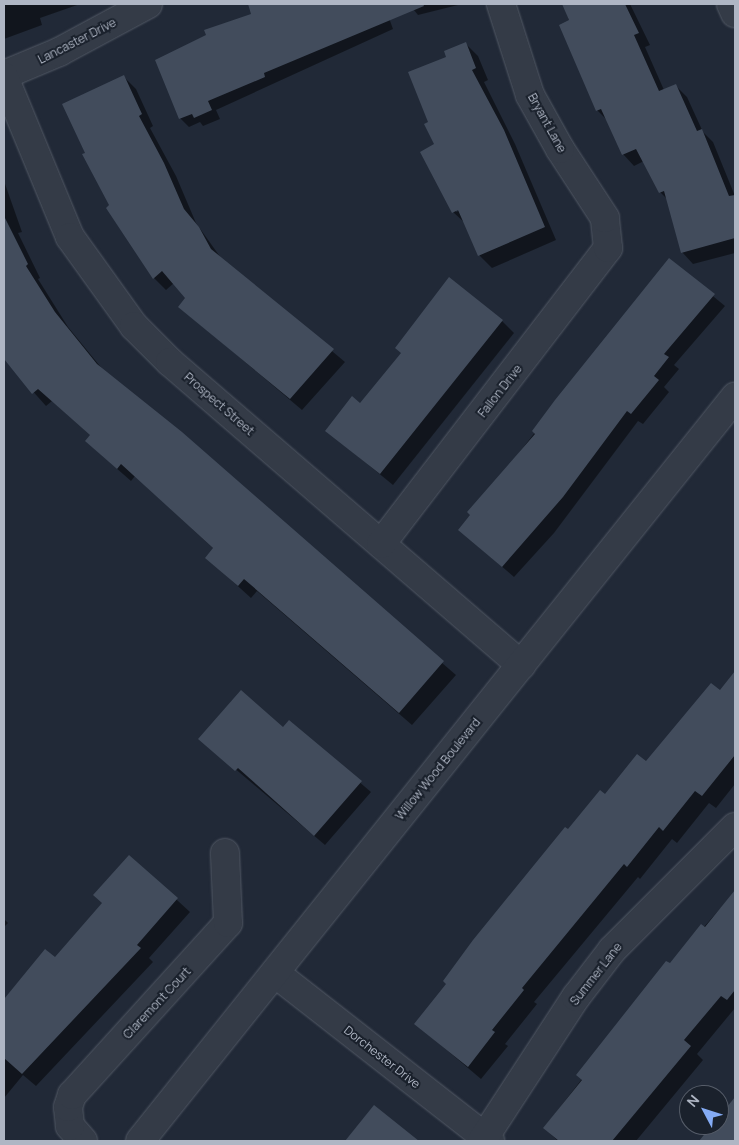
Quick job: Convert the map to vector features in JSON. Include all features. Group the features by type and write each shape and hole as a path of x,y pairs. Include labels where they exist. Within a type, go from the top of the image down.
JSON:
{"street":[{"name":"Lancaster Drive","path":"4,76 60,52 148,4"},
{"name":"Bryant Lane","path":"501,4 530,95 560,149 605,218 609,234"},
{"path":"731,4 735,13"},
{"name":"Prospect Street","path":"4,76 70,237 134,326 170,362 521,665"},
{"name":"Fallon Drive","path":"382,544 600,262 608,248 609,234"},
{"name":"Willow Wood Boulevard","path":"140,1141 735,397"},
{"name":"Summer Lane","path":"486,1140 576,997 612,950 735,827"},
{"name":"Claremont Court","path":"83,1141 70,1126 68,1107 72,1094 228,923 225,853"},
{"name":"Dorchester Drive","path":"275,974 486,1140"}],"building":[{"path":"248,4 423,4 424,6 264,73 265,77 208,101 212,110 194,118 192,114 179,119 155,60 206,35 204,30 251,14"},
{"path":"562,4 625,4 639,33 634,35 659,91 676,84 697,131 702,129 729,196 735,195 735,238 681,253 664,191 659,193 636,149 622,155 601,109 596,111 559,25 569,20"},
{"path":"466,42 476,68 472,70 504,130 545,227 478,256 458,210 452,213 420,152 434,144 424,124 428,122 408,72 446,57 444,51"},
{"path":"124,75 142,114 139,116 164,163 184,209 199,227 211,249 334,349 290,399 178,307 185,298 162,271 153,279 106,208 109,205 82,154 85,153 62,104"},
{"path":"4,216 28,264 26,266 55,312 97,364 182,432 444,661 399,713 244,579 238,586 205,558 213,548 121,464 117,469 85,441 90,435 38,389 32,394 4,359"},
{"path":"669,258 715,294 664,354 669,357 654,376 659,380 631,414 627,411 563,497 502,567 458,530 470,515 467,512 535,434 532,431 555,400"},
{"path":"449,277 503,320 380,474 325,431 352,396 360,403 401,353 395,348"},
{"path":"735,671 735,755 702,796 695,791 663,831 659,827 627,867 624,864 522,988 524,990 492,1030 495,1032 468,1067 414,1024 446,984 443,981 473,940 565,827 568,829 600,790 605,794 637,754 646,761 711,683 720,690"},
{"path":"241,690 283,727 289,720 362,781 314,836 238,768 235,771 198,739"},
{"path":"129,855 178,898 137,945 141,948 22,1074 4,1058 4,999 45,949 55,957 102,903 93,895"},
{"path":"735,890 735,990 727,1000 721,996 684,1040 691,1046 612,1141 559,1141 543,1128 582,1080 576,1075 666,961 670,963 701,924 705,927"},
{"path":"735,1097 735,1141 699,1141 704,1135 729,1135 729,1104"},
{"path":"374,1105 419,1141 345,1141"}]}
